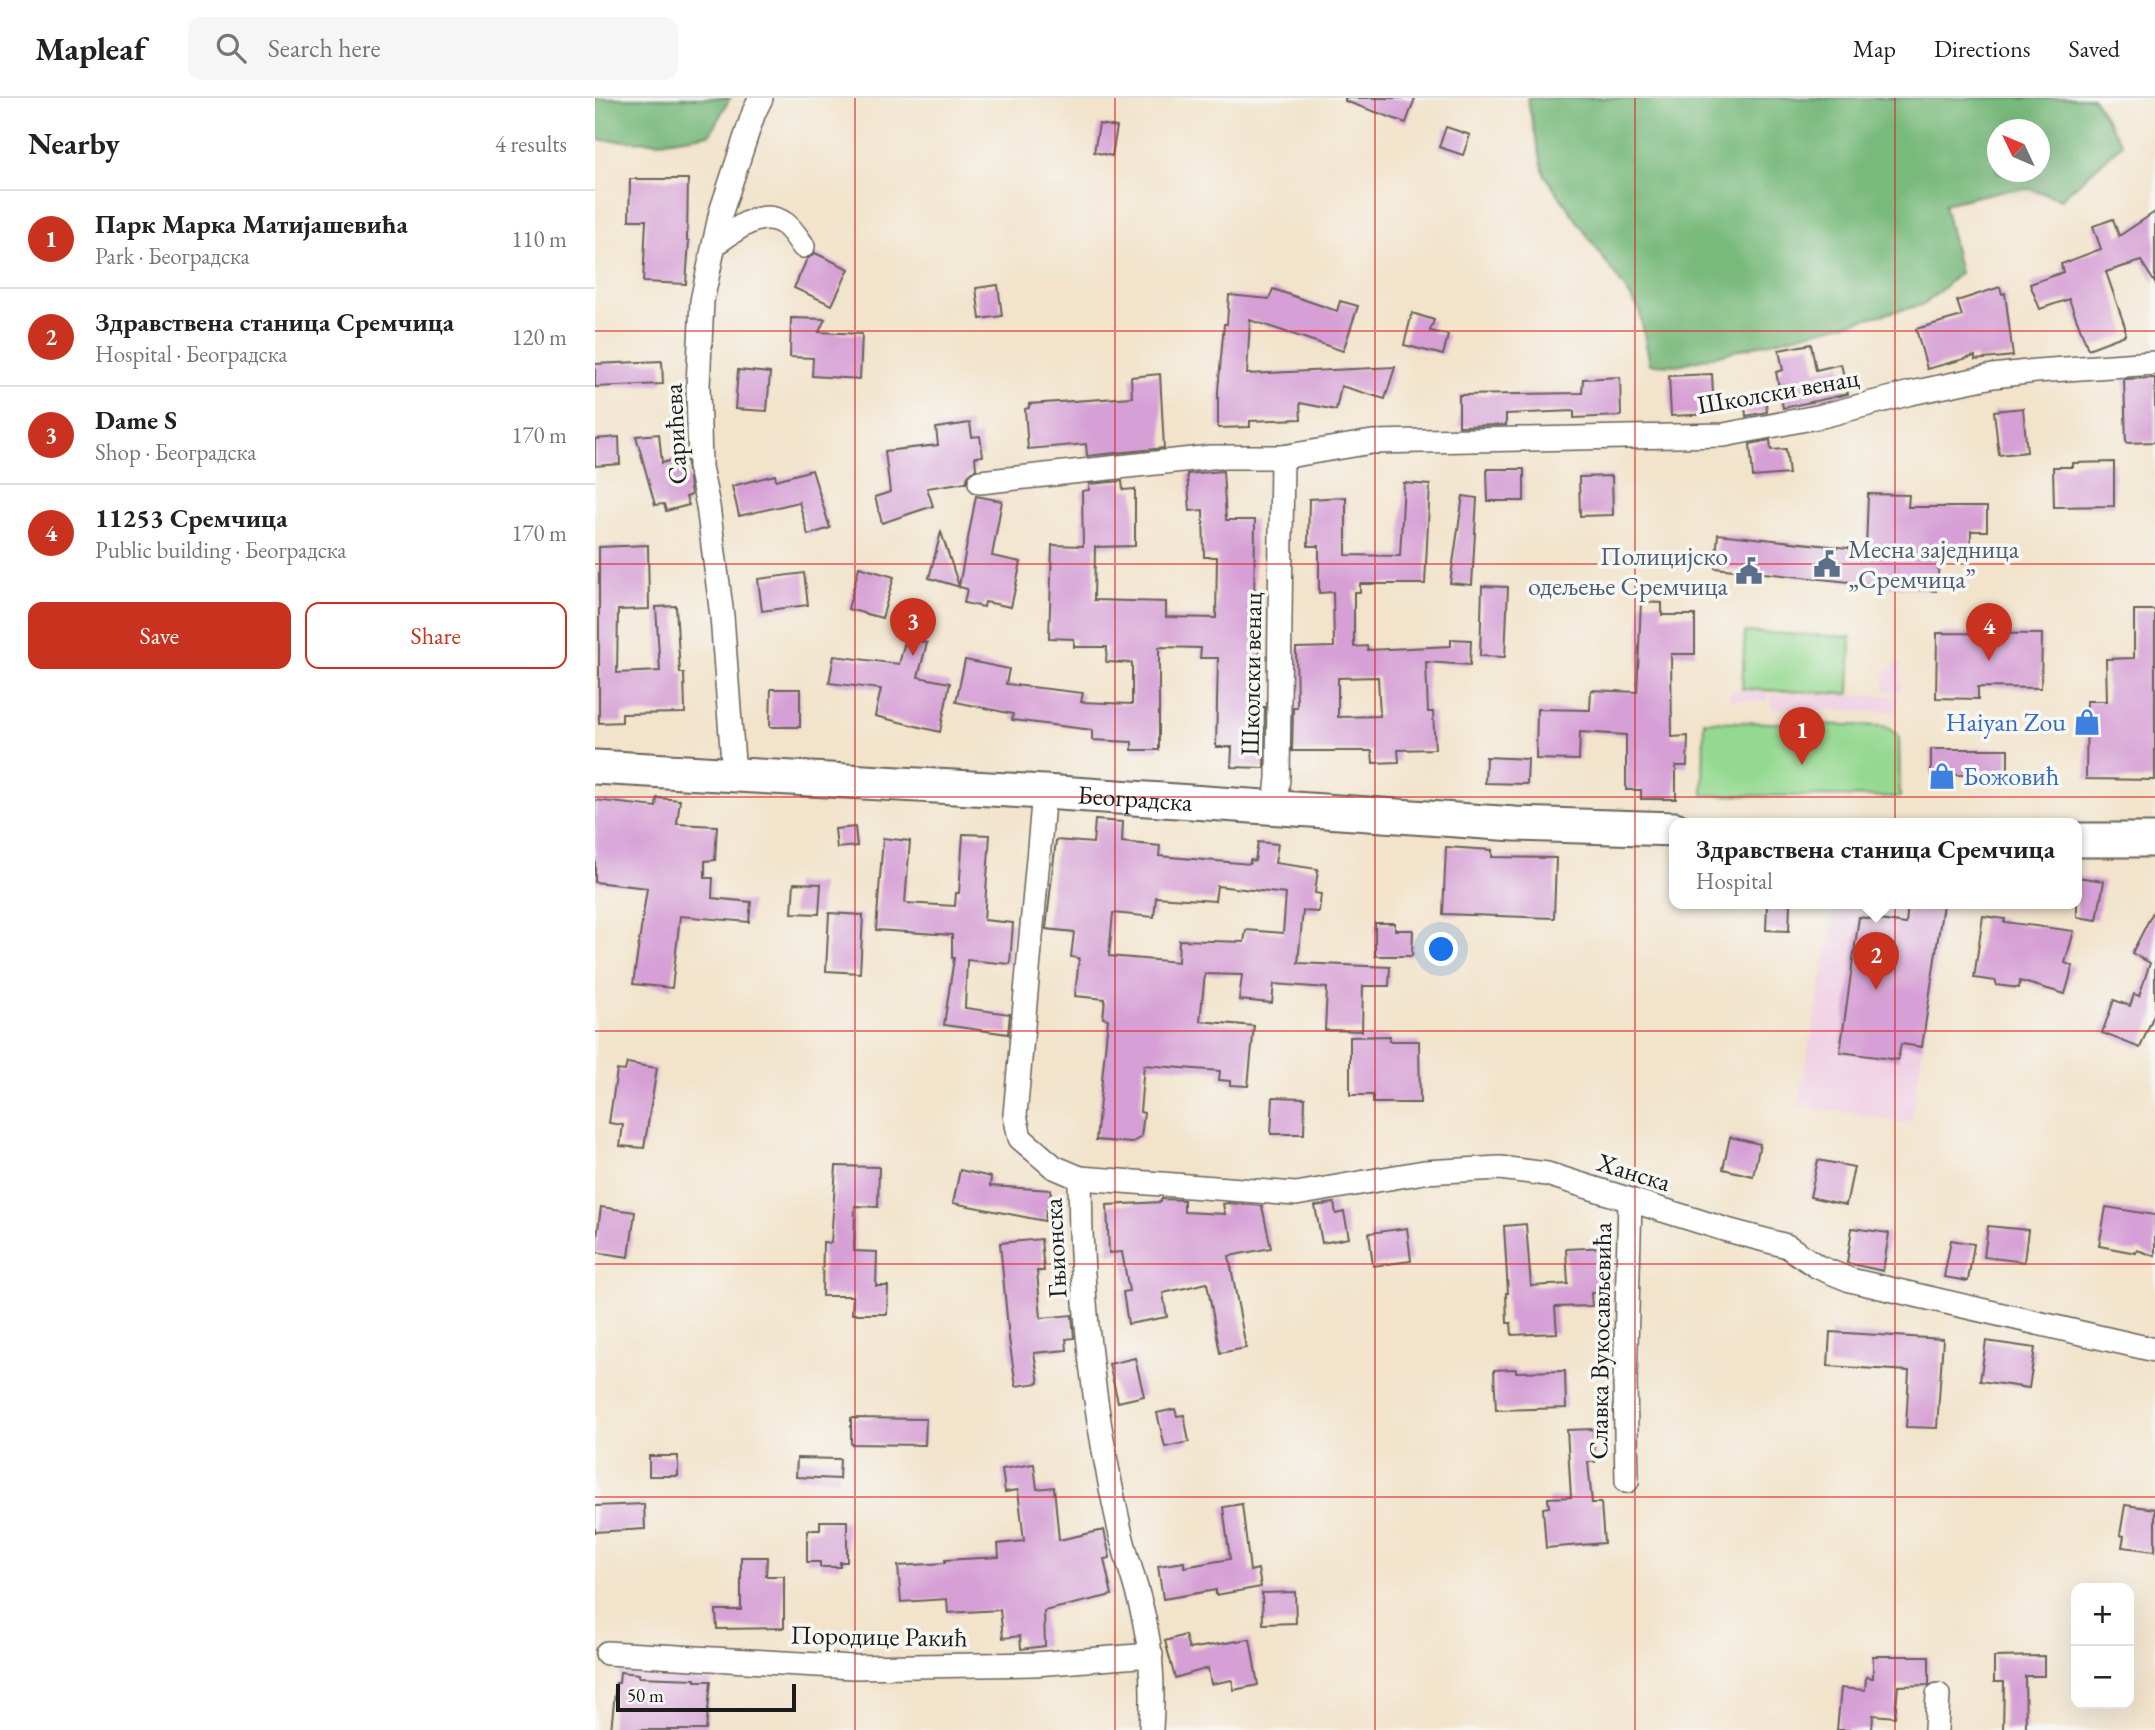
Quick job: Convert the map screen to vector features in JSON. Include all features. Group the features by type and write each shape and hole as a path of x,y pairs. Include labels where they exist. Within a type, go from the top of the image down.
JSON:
{"main road":[{"name":"Београдска","path":"595,767 1044,792 1515,824 1669,829"},
{"path":"2082,840 2155,840"}],"street":[{"name":"Сарићева","path":"734,775 722,616 708,506 700,467 698,386 702,301 722,212 761,98"},
{"path":"715,244 740,226 757,218 785,224 803,246"},
{"name":"Школски венац","path":"979,482 1211,457 1283,457 1372,442 1724,435 1822,416 1911,393 1993,376 2155,363"},
{"name":"Школски венац","path":"1275,807 1278,778 1283,457"},
{"name":"Гњионска","path":"1044,792 1015,1115 1020,1139 1054,1167 1080,1178 1080,1238 1093,1385 1118,1522 1146,1626 1151,1655 1151,1730"},
{"name":"Ханска","path":"1080,1178 1296,1194 1424,1172 1500,1168 1547,1174 1787,1246 1818,1267 1850,1280 2155,1350"},
{"name":"Славка Вукосављевића","path":"1627,1481 1625,1383 1630,1200"},
{"name":"Породице Ракић","path":"607,1653 853,1667 1035,1664 1151,1655"},
{"path":"1936,1730 1938,1695"}],"shaded area":[{"path":"1892,664 1901,664 1900,692 1884,691 1885,670 1892,670"},
{"path":"1730,690 1768,692 1768,701 1729,700"},
{"path":"1772,694 1897,696 1897,712 1771,709"},
{"path":"1835,909 1944,909 1911,1124 1798,1105"}],"green space":[{"path":"595,98 730,98 710,134 659,142 595,140"},
{"path":"1527,98 2093,98 2122,144 2061,199 2031,189 2005,190 1944,204 1960,273 1925,304 1678,365 1650,364 1639,309 1544,174"},
{"path":"1745,632 1851,637 1849,694 1742,689"},
{"path":"1704,721 1884,726 1899,735 1900,797 1703,795"}],"building":[{"path":"1345,98 1415,98 1406,123 1345,101"},
{"path":"1099,124 1117,127 1112,156 1094,152"},
{"path":"1446,127 1470,135 1463,155 1439,147"},
{"path":"630,179 688,179 689,241 686,284 643,282 646,220 629,220"},
{"path":"2155,212 2155,283 2141,261 2106,272 2125,327 2125,335 2088,349 2069,299 2040,309 2030,284 2063,272 2061,264 2101,249 2093,226 2113,219 2119,236"},
{"path":"815,253 849,269 832,305 794,288 807,259"},
{"path":"998,285 1002,316 980,319 976,288"},
{"path":"2000,287 2002,294 2005,293 2013,356 1975,360 1975,356 1927,369 1916,329 1962,316 1957,301"},
{"path":"1273,289 1337,311 1340,301 1358,306 1343,351 1250,320 1247,374 1395,367 1385,399 1341,386 1336,410 1300,403 1301,419 1250,421 1250,427 1218,428 1218,391 1229,295 1269,299"},
{"path":"1412,313 1434,320 1430,331 1448,335 1443,355 1404,345"},
{"path":"791,318 825,319 819,332 862,334 860,379 812,376 813,358 790,357"},
{"path":"1811,344 1816,370 1841,364 1848,394 1783,408 1776,372 1783,370 1779,350"},
{"path":"662,361 663,384 595,387 595,364"},
{"path":"738,370 770,373 767,411 735,409"},
{"path":"1160,374 1164,448 1087,456 1086,444 1028,449 1025,409 1029,408 1029,404 1132,397 1131,377"},
{"path":"1712,374 1714,414 1671,416 1669,376"},
{"path":"1620,377 1621,416 1574,418 1574,411 1506,414 1506,425 1459,426 1459,395 1582,393 1583,379"},
{"path":"2155,378 2155,442 2126,443 2124,379"},
{"path":"1765,394 1767,412 1746,416 1744,397"},
{"path":"2023,408 2027,452 1999,455 1994,411"},
{"path":"970,423 972,437 980,436 983,456 975,457 976,469 966,482 927,488 933,506 882,523 875,497 890,492 885,451 938,445 936,428"},
{"path":"659,434 662,463 686,456 691,495 686,497 689,505 666,511 664,504 655,505 636,436"},
{"path":"619,437 620,464 595,466 595,439"},
{"path":"1770,440 1771,450 1786,449 1789,474 1753,477 1750,444"},
{"path":"2114,462 2114,506 2054,507 2053,467 2073,467 2073,463"},
{"path":"1487,469 1524,469 1524,501 1488,501"},
{"path":"812,470 830,528 808,535 799,502 739,516 732,486 775,475 776,480"},
{"path":"1223,471 1226,520 1255,520 1254,618 1260,619 1258,707 1265,707 1264,768 1231,767 1232,747 1216,747 1218,658 1200,658 1201,648 1159,647 1159,750 1132,750 1132,742 1092,740 1092,730 1012,720 1013,714 956,702 965,660 1009,669 1006,684 1083,693 1081,702 1132,704 1132,663 1106,662 1107,647 1074,647 1074,639 1049,638 1052,545 1083,546 1082,491 1089,490 1089,484 1122,481 1123,490 1135,489 1135,546 1095,547 1094,600 1166,602 1166,617 1216,618 1217,557 1204,557 1203,510 1190,511 1187,474"},
{"path":"1612,476 1613,515 1580,516 1579,477"},
{"path":"1404,483 1430,485 1425,584 1360,584 1360,592 1354,592 1354,647 1367,646 1368,650 1451,646 1451,639 1471,640 1470,665 1426,662 1428,712 1433,712 1435,749 1398,750 1399,762 1373,763 1372,751 1292,751 1293,707 1297,707 1296,648 1334,647 1333,592 1319,593 1319,546 1308,546 1309,499 1346,497 1346,555 1400,556","holes":["1378,677 1380,716 1338,717 1338,678"]},
{"path":"1868,494 1909,495 1908,507 1987,507 1987,531 1971,531 1971,547 1941,547 1936,591 1715,568 1718,534 1866,550"},
{"path":"976,496 1002,501 992,556 1021,562 1011,607 985,602 984,607 964,603 967,589 929,578 941,532 959,586"},
{"path":"1463,496 1477,498 1472,585 1450,583"},
{"path":"648,545 649,609 618,610 617,673 660,671 656,607 676,606 680,673 684,673 685,713 622,714 622,722 599,723 599,547"},
{"path":"859,567 894,577 882,618 848,609"},
{"path":"804,573 808,605 762,611 758,579"},
{"path":"1482,586 1508,587 1505,657 1480,656"},
{"path":"1641,602 1662,603 1662,615 1695,615 1695,654 1671,654 1672,737 1688,736 1687,766 1676,766 1676,799 1641,799 1641,790 1626,790 1626,735 1580,732 1579,760 1536,759 1537,709 1590,710 1591,690 1637,692"},
{"path":"2134,610 2155,610 2155,780 2086,779 2087,701 2107,701 2106,659 2134,658"},
{"path":"1937,633 2042,634 2041,688 1978,687 1978,699 1936,698"},
{"path":"906,638 927,643 918,677 950,683 940,732 875,716 881,689 829,683 834,656 899,664"},
{"path":"771,689 800,689 800,727 770,727"},
{"path":"1931,749 2008,749 2008,775 1931,775"},
{"path":"1486,757 1528,759 1527,784 1485,783"},
{"path":"657,798 680,800 677,824 717,826 715,860 705,861 705,878 713,878 712,898 751,902 749,922 680,916 672,988 633,984 647,888 595,882 595,800 656,807"},
{"path":"1095,820 1123,822 1122,842 1160,846 1159,856 1250,864 1250,860 1255,861 1258,842 1278,844 1275,863 1318,869 1315,893 1321,894 1319,912 1303,911 1298,963 1390,967 1389,986 1363,986 1362,1031 1325,1030 1327,988 1274,984 1272,1003 1239,1000 1242,975 1205,974 1200,1021 1254,1026 1248,1086 1230,1085 1230,1081 1219,1080 1220,1071 1144,1065 1141,1137 1131,1143 1096,1140 1108,1019 1103,1018 1105,999 1075,996 1079,958 1071,957 1074,932 1046,929 1056,840 1093,843","holes":["1217,886 1286,894 1283,933 1246,930 1244,942 1179,940 1178,962 1109,956 1113,913 1154,917 1156,897 1215,901"]},
{"path":"855,827 857,846 837,848 835,829"},
{"path":"963,834 990,835 984,920 1013,923 1010,964 967,960 965,1008 1010,1014 1008,1034 944,1025 954,958 952,935 876,930 883,838 910,841 905,903 955,906 956,893 959,893"},
{"path":"1446,847 1492,850 1492,857 1556,858 1554,918 1443,914"},
{"path":"2082,878 2104,881 2097,920 2077,917 2077,909 2082,909"},
{"path":"794,883 821,884 819,914 792,913"},
{"path":"2155,908 2155,1012 2140,1048 2102,1033 2114,1000 2130,1006 2134,994 2139,996 2150,963 2132,953"},
{"path":"1767,909 1790,909 1789,931 1766,930"},
{"path":"1908,909 1942,909 1922,1047 1901,1044 1898,1060 1840,1052 1859,917 1906,924"},
{"path":"829,913 863,915 860,973 826,971"},
{"path":"1983,916 2005,919 2004,922 2074,931 2065,963 2073,966 2065,994 2020,981 2019,988 1974,978"},
{"path":"1375,923 1395,923 1395,930 1413,930 1412,956 1375,956"},
{"path":"1390,1036 1389,1041 1419,1041 1420,1103 1373,1103 1373,1095 1350,1095 1350,1037"},
{"path":"627,1063 657,1068 644,1148 620,1146 623,1125 609,1123 617,1070 625,1071"},
{"path":"1273,1097 1305,1098 1304,1134 1271,1134"},
{"path":"1730,1137 1760,1144 1753,1176 1723,1169"},
{"path":"1818,1160 1854,1167 1846,1205 1810,1197"},
{"path":"836,1166 879,1167 878,1207 855,1206 854,1251 877,1252 876,1286 888,1286 887,1314 852,1314 853,1296 822,1296 823,1242 831,1243"},
{"path":"960,1170 991,1177 990,1186 1051,1190 1045,1221 953,1203"},
{"path":"1161,1199 1184,1200 1184,1212 1225,1214 1223,1204 1228,1203 1262,1206 1271,1248 1229,1256 1246,1348 1220,1353 1207,1283 1163,1293 1167,1317 1128,1324 1123,1292 1129,1291 1122,1252 1109,1253 1107,1205 1161,1202"},
{"path":"1334,1203 1336,1214 1344,1212 1349,1238 1322,1243 1315,1206"},
{"path":"601,1207 635,1212 629,1257 595,1252"},
{"path":"2106,1207 2155,1215 2155,1256 2137,1250 2136,1253 2099,1246"},
{"path":"1526,1224 1531,1286 1568,1284 1566,1249 1609,1247 1610,1293 1591,1293 1592,1306 1555,1307 1557,1333 1512,1335 1511,1323 1507,1323 1504,1226"},
{"path":"1988,1226 2028,1230 2024,1262 1984,1257"},
{"path":"1407,1228 1411,1261 1373,1266 1369,1233"},
{"path":"1852,1228 1889,1233 1883,1271 1847,1263"},
{"path":"1041,1239 1044,1271 1037,1271 1041,1318 1072,1315 1074,1338 1066,1339 1067,1350 1034,1353 1039,1383 1016,1386 1000,1243"},
{"path":"1951,1240 1974,1244 1968,1281 1944,1277"},
{"path":"1830,1332 1943,1339 1937,1428 1906,1427 1909,1371 1828,1366"},
{"path":"1986,1341 2035,1348 2029,1388 1980,1381"},
{"path":"1135,1358 1144,1396 1118,1402 1109,1364"},
{"path":"1516,1369 1516,1372 1565,1371 1566,1408 1496,1410 1494,1370"},
{"path":"1175,1409 1177,1416 1184,1415 1189,1442 1165,1447 1157,1413"},
{"path":"851,1418 926,1419 925,1445 851,1444"},
{"path":"1593,1429 1595,1462 1588,1462 1592,1503 1601,1503 1604,1543 1546,1548 1543,1508 1549,1507 1548,1498 1571,1497 1567,1430"},
{"path":"649,1456 678,1456 678,1476 649,1476"},
{"path":"797,1458 840,1459 839,1479 796,1477"},
{"path":"1034,1464 1037,1489 1054,1487 1059,1540 1104,1530 1110,1558 1104,1559 1112,1595 1044,1611 1045,1646 1021,1649 1020,1636 1003,1638 1000,1610 948,1613 947,1599 901,1602 898,1566 999,1557 998,1544 1024,1541 1018,1490 1005,1492 1002,1469"},
{"path":"644,1504 645,1529 595,1532 595,1506"},
{"path":"1242,1504 1250,1571 1258,1569 1261,1587 1216,1595 1216,1590 1163,1599 1158,1566 1184,1562 1184,1567 1230,1559 1223,1507"},
{"path":"2125,1505 2155,1509 2155,1551 2122,1547 2124,1536 2120,1535"},
{"path":"820,1521 847,1521 847,1562 840,1562 840,1567 820,1567 820,1562 807,1562 807,1530 820,1530"},
{"path":"741,1557 767,1557 766,1576 784,1576 784,1628 717,1629 716,1610 741,1610"},
{"path":"1295,1592 1296,1623 1263,1624 1262,1593"},
{"path":"1185,1635 1189,1649 1250,1639 1258,1685 1234,1690 1232,1680 1211,1684 1208,1668 1175,1678 1165,1641"},
{"path":"1873,1656 1929,1656 1929,1685 1898,1686 1895,1717 1873,1715 1872,1730 1837,1730 1841,1688 1865,1690 1866,1677 1873,1678"},
{"path":"2044,1656 2044,1676 2025,1676 2026,1730 2003,1730 2004,1682 1994,1682 1994,1657"},
{"path":"620,1672 639,1674 639,1677 711,1681 706,1730 611,1730 616,1683 619,1683"}],"place":[{"name":"Месна заједница „Сремчица”","path":"1827,564"},
{"name":"Полицијско одељење Сремчица","path":"1749,571"},
{"name":"Dame S","path":"913,656"},
{"name":"11253 Сремчица","path":"1989,661"},
{"name":"Haiyan Zou","path":"2087,722"},
{"name":"Парк Марка Матијашевића","path":"1802,765"},
{"name":"Божовић","path":"1942,776"},
{"name":"Здравствена станица Сремчица","path":"1876,990"}]}
